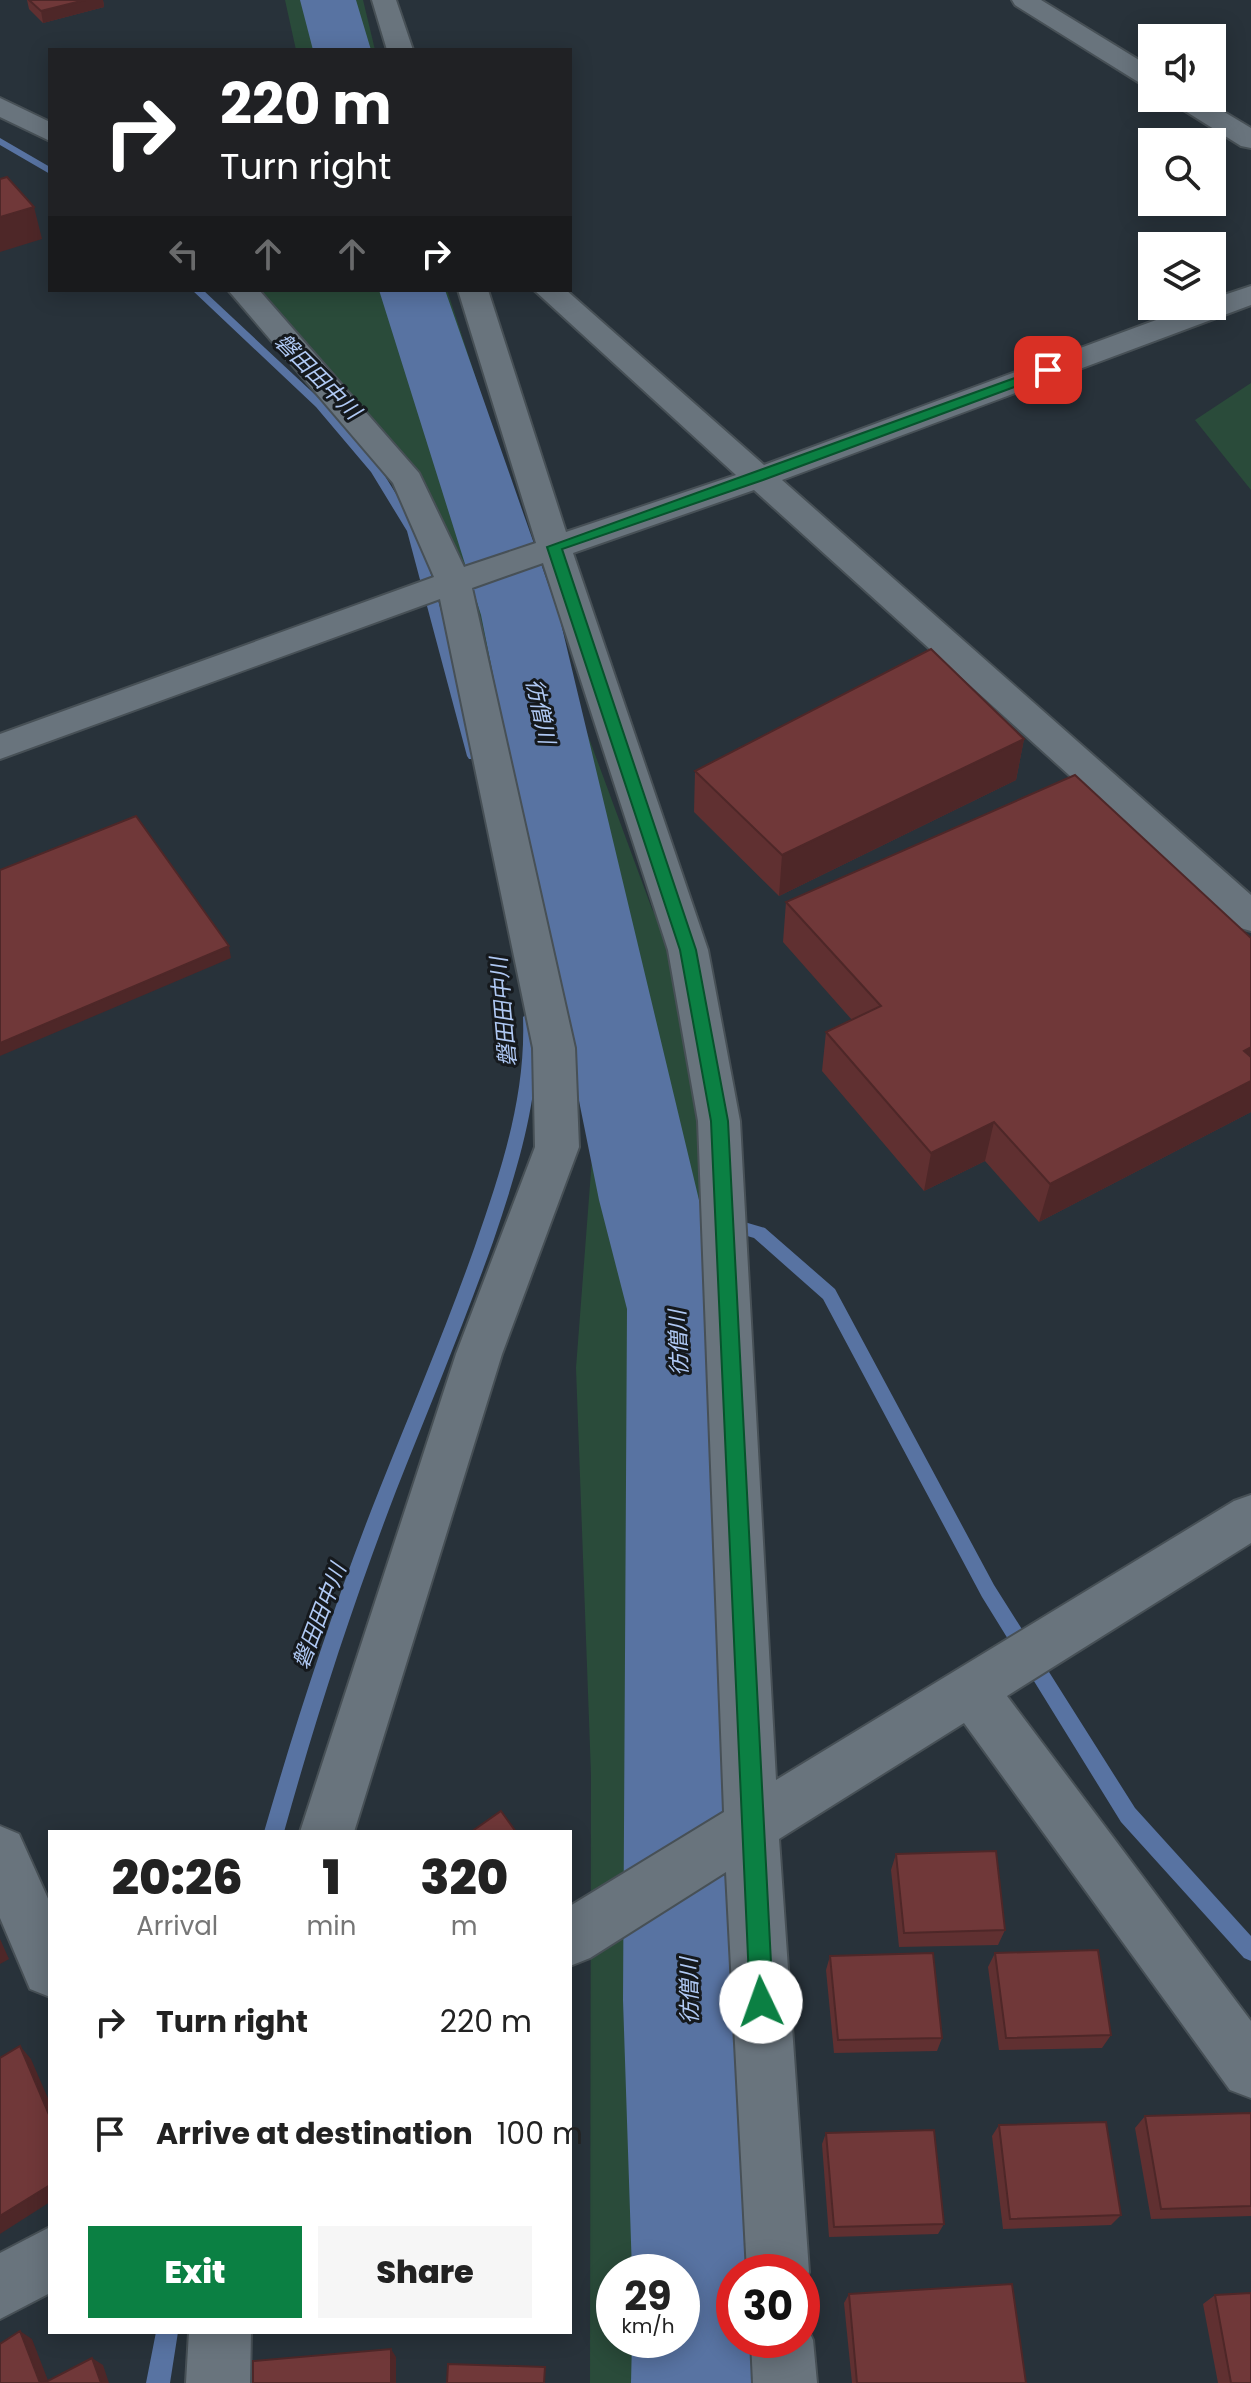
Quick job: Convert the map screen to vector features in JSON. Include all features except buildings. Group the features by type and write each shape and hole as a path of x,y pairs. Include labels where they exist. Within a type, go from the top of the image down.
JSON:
{"street":[{"path":"384,0 399,48"},
{"path":"1024,0 1138,70"},
{"path":"0,106 48,132"},
{"path":"1206,112 1251,140"},
{"path":"245,292 408,480 454,583 554,1048 557,1147 479,1354 328,1830"},
{"path":"474,292 554,547 688,950 719,1121 751,1826 777,2254"},
{"path":"551,292 1251,917"},
{"path":"0,747 554,547 758,478 1251,295"},
{"path":"572,1937 1251,1517"},
{"path":"971,1690 1251,2069"},
{"path":"0,1853 48,1964"},
{"path":"0,2288 48,2259"},
{"path":"218,2383 220,2334"},
{"path":"783,2358 785,2383"}],"green space":[{"path":"285,0 363,0 375,48 296,48"},
{"path":"261,292 448,292 543,583 583,722 652,909 695,988 777,2254 716,2254 716,2358 783,2358 785,2383 590,2383 591,1774 576,1368 596,1106 408,480"},
{"path":"1251,383 1251,490 1195,420"}],"waterway":[{"name":"彷僧川","path":"328,0 341,48"},
{"name":"磐田田中川","path":"0,141 48,170"},
{"name":"磐田田中川","path":"199,292 320,405 376,470 413,531 474,756"},
{"name":"彷僧川","path":"413,292 520,615 649,1200 679,1309 688,2000 702,2259 703,2383"},
{"name":"磐田田中川","path":"275,1830 344,1605 459,1311 507,1173 527,1096 530,1017"},
{"path":"649,1200 759,1233 829,1294 988,1591 1128,1815 1251,1951"},
{"name":"磐田田中川","path":"158,2383 167,2334"}],"route":[{"path":"761,2002 728,1252 719,1121 688,950 554,547 758,478 1048,370"}]}
